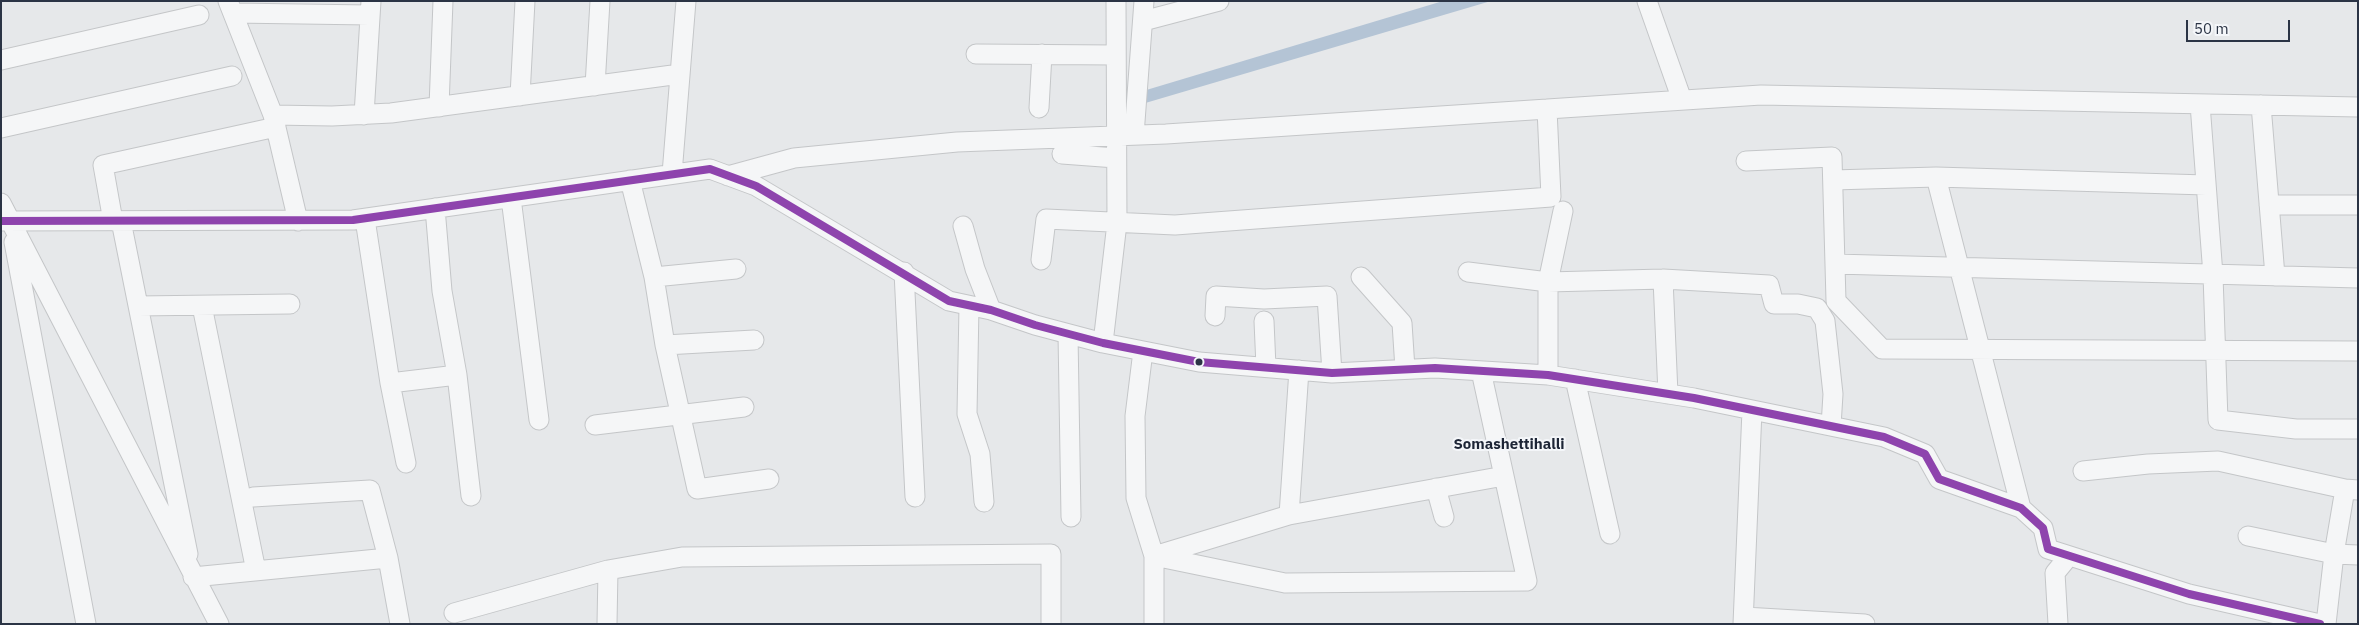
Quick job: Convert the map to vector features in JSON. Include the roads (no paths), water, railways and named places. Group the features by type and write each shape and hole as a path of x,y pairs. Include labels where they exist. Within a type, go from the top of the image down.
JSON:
{"street":[{"path":"439,107 443,1"},
{"path":"520,96 525,1"},
{"path":"595,86 600,1"},
{"path":"672,174 686,1"},
{"path":"1116,1 1115,55 1126,136"},
{"path":"1103,343 1117,223 1116,158 1126,136 1143,21 1144,1"},
{"path":"1647,1 1682,100"},
{"path":"1143,21 1216,2"},
{"path":"298,221 275,121 230,7 370,8 364,115"},
{"path":"1,60 199,15"},
{"path":"976,54 1115,55"},
{"path":"1039,108 1042,54"},
{"path":"202,624 138,306 103,165 275,121 364,115 439,107 680,74"},
{"path":"1,128 232,76"},
{"path":"728,176 794,158 958,142 1126,136 1761,95 2358,107"},
{"path":"2200,104 2213,275 2218,420 2296,429 2358,429"},
{"path":"2261,105 2275,276"},
{"path":"1042,260 1046,219 1175,225 1551,197 1547,109"},
{"path":"1062,154 1116,158"},
{"path":"1746,161 1832,157 1836,301 1882,349 2358,351"},
{"path":"6,221 298,221 366,218 710,170 756,186 950,301 991,310 1103,343 1199,362 1266,366 1332,373 1436,368 1548,375 1668,394 1884,437 1925,454 1939,479 2021,508 2043,528 2048,549 2189,594 2274,618 2320,624"},
{"path":"1833,180 1936,177 2206,185"},
{"path":"1936,177 2021,508"},
{"path":"630,180 654,277 665,346 698,489 769,479"},
{"path":"511,198 539,420"},
{"path":"1,203 86,624"},
{"path":"2269,206 2358,205"},
{"path":"436,208 442,291 457,375 471,496"},
{"path":"1548,375 1548,282 1563,211"},
{"path":"366,218 390,383 406,463"},
{"path":"6,221 219,624"},
{"path":"963,226 975,268 991,310"},
{"path":"1836,264 2358,278"},
{"path":"654,277 736,269"},
{"path":"904,272 915,497"},
{"path":"1468,272 1548,282 1663,279 1769,285 1774,304 1798,304 1817,308 1825,321 1833,394 1832,426"},
{"path":"1361,277 1402,323 1405,370"},
{"path":"1663,279 1668,394"},
{"path":"1215,316 1216,296 1264,299 1327,296 1332,373"},
{"path":"138,306 290,304"},
{"path":"202,306 256,571"},
{"path":"969,306 967,414 980,454 984,502"},
{"path":"1264,321 1266,366"},
{"path":"1068,334 1071,517"},
{"path":"665,346 754,340"},
{"path":"1143,351 1135,416 1136,498 1154,556 1154,624"},
{"path":"1289,515 1298,370"},
{"path":"1154,556 1285,583 1527,581 1481,371"},
{"path":"390,383 457,375"},
{"path":"1575,380 1610,534"},
{"path":"595,425 679,413 744,407"},
{"path":"1752,410 1744,621 1865,624"},
{"path":"2083,471 2148,464 2218,461 2352,490 2334,554 2326,624"},
{"path":"1154,556 1289,515 1504,476"},
{"path":"1436,488 1444,517"},
{"path":"253,497 370,490 388,558 400,624"},
{"path":"2248,536 2334,554 2358,555"},
{"path":"454,613 608,570 682,556 1051,554 1051,624"},
{"path":"2058,624 2055,572 2069,556"},
{"path":"193,577 388,558"},
{"path":"608,570 608,624"}],"water":[{"path":"1443,1 1491,1 1142,104 1143,91"}],"district":[{"name":"Somashettihalli","path":"1509,445"}]}
